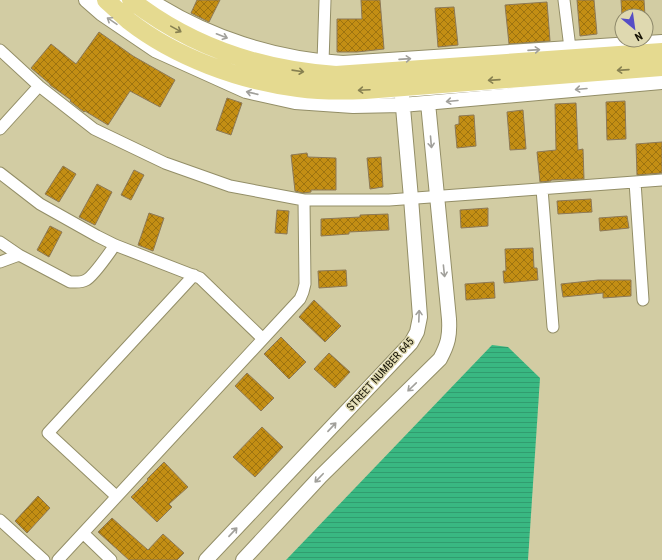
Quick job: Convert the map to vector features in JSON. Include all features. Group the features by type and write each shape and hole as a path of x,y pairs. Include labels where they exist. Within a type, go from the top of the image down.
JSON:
{"main road":[{"path":"106,0 128,20 158,41 194,59 234,74 276,84 320,90 341,91 401,87 662,67"},
{"path":"131,0 162,21 215,49 268,66 315,74 336,75 662,52"}],"street":[{"path":"86,0 102,14 155,50 246,91 295,102 353,106 402,105 662,82"},
{"path":"150,0 173,14 221,36 269,52 323,62 343,63 662,42"},
{"path":"323,62 325,0"},
{"path":"564,0 570,48"},
{"path":"0,50 39,86 94,129 165,163 230,186 304,200 388,200 662,180"},
{"path":"0,129 39,86"},
{"name":"STREET NUMBER 645","path":"243,560 321,476 440,360 448,346 450,333 449,319 425,197 402,105 401,87"},
{"name":"STREET NUMBER 645","path":"206,560 411,343 417,332 420,317 428,103"},
{"path":"0,173 40,204 71,222 115,245 200,278 262,338"},
{"path":"635,182 643,300"},
{"path":"542,189 553,327"},
{"path":"58,560 262,338 300,299 305,284 304,200"},
{"path":"0,242 18,255 70,282 78,283 87,280 92,275 115,245"},
{"path":"0,262 18,255"},
{"path":"116,496 48,433 194,275"},
{"path":"0,520 44,560"},
{"path":"83,533 111,560"}],"shaded area":[{"path":"492,345 508,347 540,378 528,560 286,560"}],"building":[{"path":"197,0 220,0 209,22 191,13"},
{"path":"361,0 380,0 384,49 357,52 337,52 337,19 362,19"},
{"path":"577,0 594,0 597,34 580,36"},
{"path":"621,0 644,0 644,8 622,8"},
{"path":"547,2 550,41 509,44 505,5"},
{"path":"454,7 458,45 438,47 435,8"},
{"path":"99,32 133,56 175,80 160,107 130,91 108,125 85,111 84,112 31,68 51,44 76,64"},
{"path":"227,98 242,103 231,135 216,130"},
{"path":"625,101 626,139 607,140 606,102"},
{"path":"576,103 578,150 583,149 584,179 551,180 540,182 537,152 556,150 555,104"},
{"path":"523,110 526,149 510,150 507,112"},
{"path":"474,115 476,146 457,148 455,125 459,124 459,116"},
{"path":"662,142 662,173 637,175 636,144"},
{"path":"307,153 308,157 336,158 336,190 311,190 311,192 303,193 295,191 291,155"},
{"path":"381,157 383,187 370,189 367,158"},
{"path":"63,166 76,174 59,202 45,194"},
{"path":"134,170 144,175 131,200 121,195"},
{"path":"97,184 112,192 95,225 79,217"},
{"path":"591,199 592,212 558,214 557,201"},
{"path":"488,208 488,226 461,228 460,210"},
{"path":"277,210 289,211 287,234 275,233"},
{"path":"149,213 164,218 153,251 138,245"},
{"path":"388,214 389,230 349,232 349,234 321,236 321,219"},
{"path":"627,216 629,228 600,231 599,218"},
{"path":"50,226 62,232 49,257 37,250"},
{"path":"533,248 534,268 537,268 538,280 504,283 503,271 506,271 505,249"},
{"path":"346,270 347,286 319,288 318,271"},
{"path":"598,280 631,280 631,296 603,298 603,293 563,297 561,284"},
{"path":"494,282 495,298 466,300 465,284"},
{"path":"314,300 341,326 325,342 299,317"},
{"path":"281,337 306,362 289,379 264,354"},
{"path":"329,353 350,372 335,388 314,369"},
{"path":"247,373 274,398 261,411 235,386"},
{"path":"262,427 283,447 255,477 233,457"},
{"path":"164,462 188,487 169,504 172,507 157,522 131,497"},
{"path":"38,496 50,508 27,533 15,521"},
{"path":"112,518 148,550 163,534 184,553 177,560 129,560 98,532"}]}
